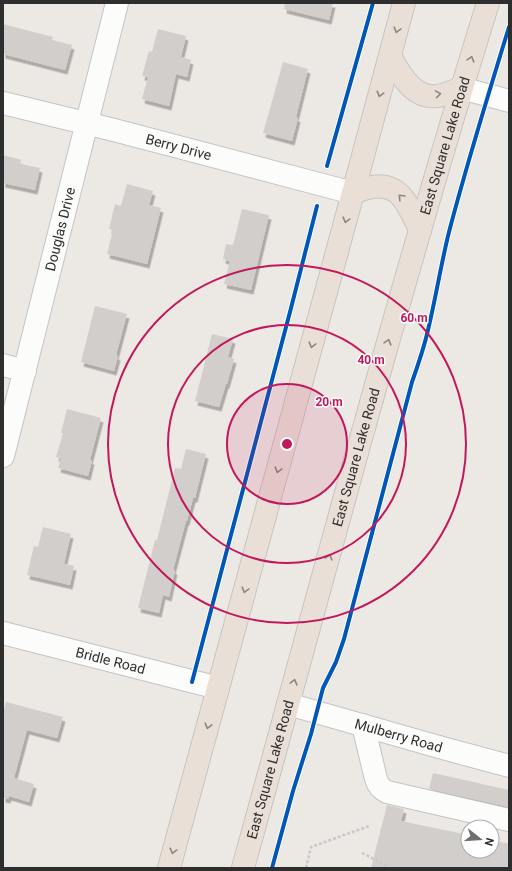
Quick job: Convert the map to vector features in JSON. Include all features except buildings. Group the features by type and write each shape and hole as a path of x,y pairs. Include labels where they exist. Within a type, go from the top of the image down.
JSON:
{"highway":[{"path":"169,868 404,3"},
{"name":"East Square Lake Road","path":"243,868 420,230 461,88 488,3"},
{"path":"390,56 408,84 418,92 427,96 438,96 461,88"},
{"path":"353,193 381,186 392,188 399,193 407,203 420,230"}],"street":[{"name":"Douglas Drive","path":"3,456 117,3"},
{"path":"461,88 509,101"},
{"name":"Berry Drive","path":"3,103 353,193"},
{"path":"3,366 25,371"},
{"name":"Bridle Road","path":"3,633 218,688"},
{"name":"Mulberry Road","path":"288,704 509,766"},
{"path":"363,725 377,784 383,790 509,820"}],"path":[{"path":"306,868 311,847 369,826"},
{"path":"362,853 388,868"}],"cycle path":[{"path":"327,166 373,3"},
{"path":"272,868 323,688 336,662 344,639 412,382 426,337 446,244 456,206 509,27"},
{"path":"192,682 317,206"}]}
